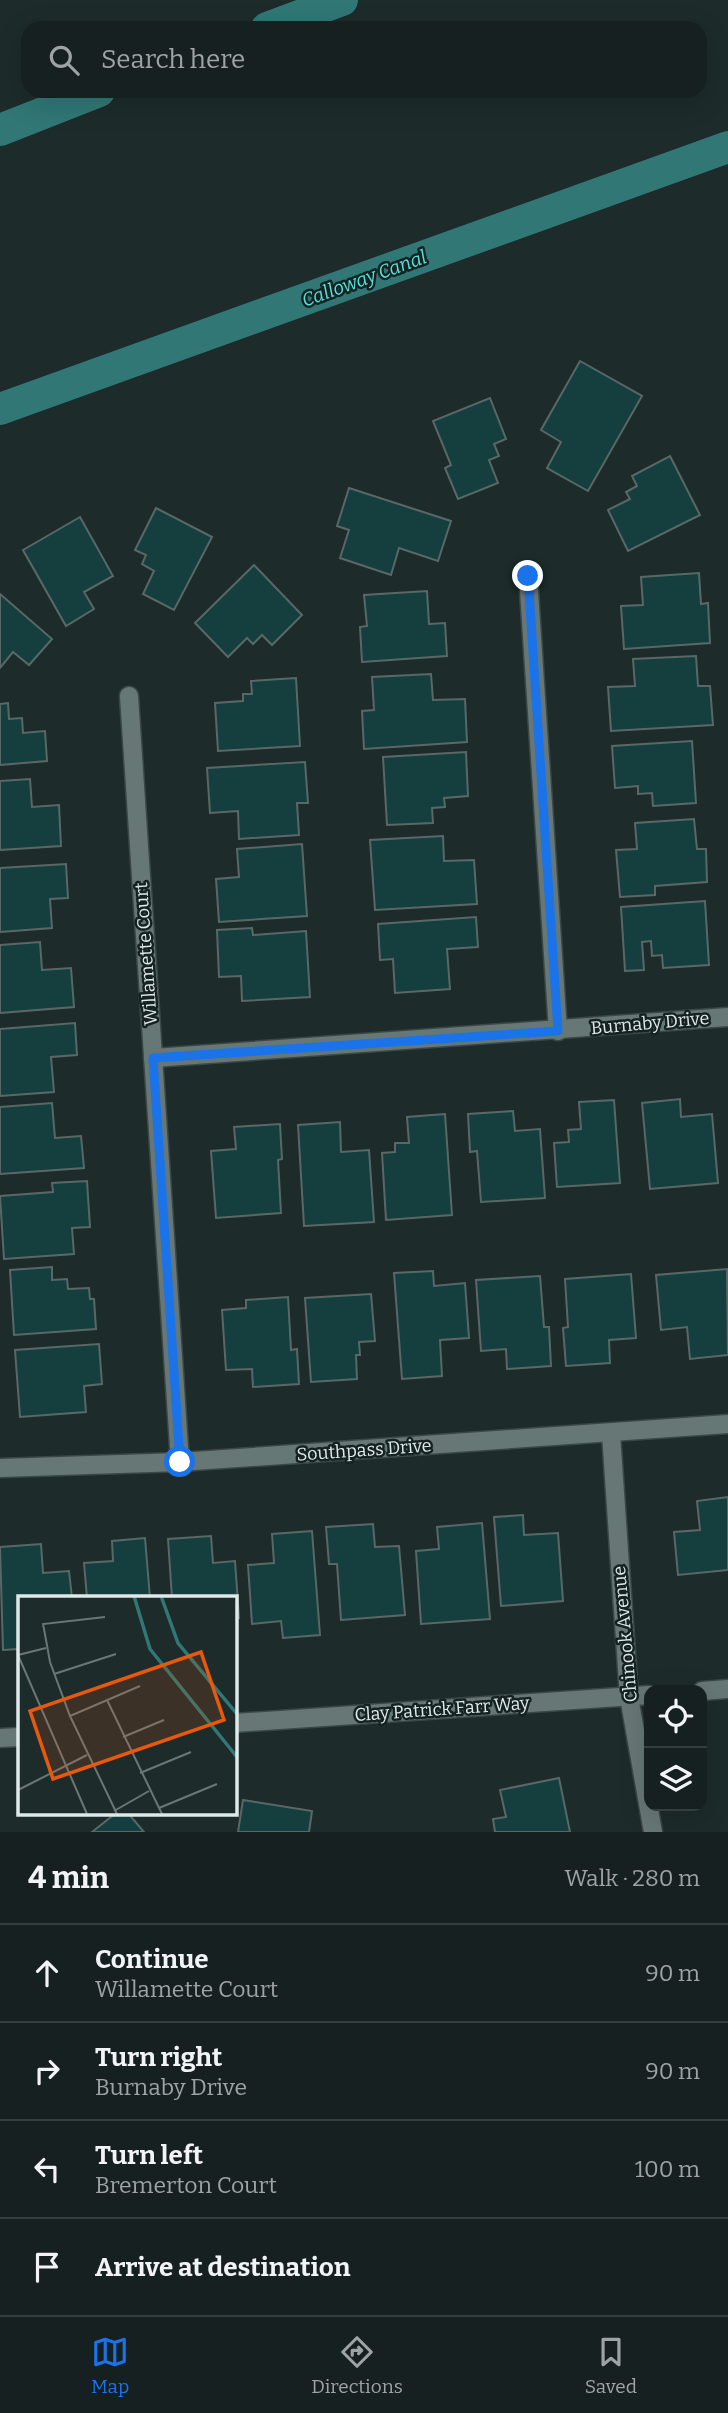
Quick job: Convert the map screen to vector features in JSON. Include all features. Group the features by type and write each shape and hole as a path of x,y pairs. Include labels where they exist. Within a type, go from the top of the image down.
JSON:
{"street":[{"path":"528,576 558,1031"},
{"name":"Willamette Court","path":"129,696 180,1462"},
{"name":"Burnaby Drive","path":"153,1058 728,1017"},
{"name":"Southpass Drive","path":"0,1468 180,1462 728,1424"},
{"name":"Chinook Avenue","path":"611,1434 629,1697 653,1832"},
{"path":"707,1691 728,1689"},
{"name":"Clay Patrick Farr Way","path":"236,1723 644,1696"},
{"path":"0,1738 18,1737"}],"building":[{"path":"580,361 642,396 588,491 547,468 561,442 541,430"},
{"path":"490,398 506,439 494,444 499,456 489,460 498,483 458,499 445,468 451,465 433,421"},
{"path":"670,456 700,515 628,551 608,510 630,499 626,492 637,486 632,476"},
{"path":"349,488 451,521 438,561 399,548 391,575 340,558 349,530 337,526"},
{"path":"156,508 212,537 174,610 143,594 154,571 142,564 146,555 135,550"},
{"path":"80,517 113,576 84,592 94,609 66,626 23,550"},
{"path":"254,565 302,615 272,645 262,635 253,644 247,638 228,657 195,623"},
{"path":"699,573 701,604 708,603 710,643 624,649 621,606 643,605 641,577"},
{"path":"427,591 429,624 445,623 447,656 362,662 360,627 367,626 364,595"},
{"path":"0,594 52,639 29,665 13,652 0,668"},
{"path":"696,656 698,686 710,686 713,725 611,731 608,687 635,686 633,659"},
{"path":"431,674 433,700 465,699 467,742 364,749 362,711 374,710 372,677"},
{"path":"296,678 300,746 218,751 215,703 243,701 243,694 252,694 251,681"},
{"path":"8,703 9,719 22,718 23,733 45,731 47,761 0,765 0,704"},
{"path":"692,741 696,803 653,806 652,793 638,794 638,786 615,788 612,746"},
{"path":"466,752 468,796 444,798 445,807 432,808 433,823 387,825 383,757"},
{"path":"305,762 308,803 297,803 299,835 239,839 238,811 210,813 207,768"},
{"path":"30,779 32,807 59,805 61,846 0,850 0,781"},
{"path":"694,819 697,849 706,849 707,882 655,886 655,895 620,897 616,850 637,849 635,823"},
{"path":"443,836 444,861 474,860 477,904 375,910 370,840"},
{"path":"302,844 307,916 219,922 216,879 239,877 237,849"},
{"path":"66,864 68,898 50,899 52,928 0,932 0,868"},
{"path":"705,901 709,965 663,968 662,955 652,956 651,941 642,942 644,970 625,971 621,907"},
{"path":"476,917 478,947 447,949 450,989 395,993 393,959 380,960 378,924"},
{"path":"252,928 253,935 306,931 310,997 242,1001 241,976 219,977 217,930"},
{"path":"40,942 42,970 71,968 74,1007 0,1013 0,945"},
{"path":"75,1023 77,1055 51,1057 54,1092 0,1096 0,1029"},
{"path":"680,1099 681,1117 712,1114 718,1183 650,1189 642,1103"},
{"path":"614,1100 620,1183 557,1187 554,1143 569,1142 568,1130 581,1129 579,1102"},
{"path":"52,1103 55,1138 81,1136 84,1168 0,1174 0,1107"},
{"path":"513,1111 515,1131 540,1129 545,1198 481,1202 477,1151 470,1152 468,1114"},
{"path":"445,1114 452,1215 386,1220 382,1153 395,1152 395,1143 409,1143 407,1117"},
{"path":"340,1122 341,1152 369,1150 374,1222 304,1226 298,1125"},
{"path":"280,1124 282,1159 278,1160 281,1213 216,1218 211,1151 236,1149 234,1127"},
{"path":"87,1181 90,1227 72,1228 74,1254 4,1259 0,1196 53,1192 52,1183"},
{"path":"52,1267 52,1280 67,1279 68,1289 89,1288 90,1299 94,1299 96,1329 14,1335 10,1270"},
{"path":"727,1269 728,1355 690,1359 687,1327 661,1330 656,1275"},
{"path":"433,1271 434,1286 465,1283 469,1338 440,1340 442,1376 402,1379 394,1273"},
{"path":"631,1274 636,1338 609,1340 610,1363 566,1366 563,1328 568,1327 565,1279"},
{"path":"540,1276 544,1327 549,1327 551,1366 507,1369 506,1349 481,1351 476,1280"},
{"path":"371,1294 375,1341 359,1342 360,1355 356,1355 357,1379 311,1382 305,1298"},
{"path":"288,1297 291,1350 297,1349 299,1384 253,1387 252,1369 226,1370 222,1310 246,1308 246,1300"},
{"path":"99,1344 102,1384 84,1386 86,1412 20,1417 15,1350"},
{"path":"728,1497 728,1570 678,1575 674,1532 700,1530 697,1501"},
{"path":"523,1515 524,1535 558,1533 563,1601 501,1606 494,1517"},
{"path":"482,1523 490,1619 421,1624 416,1551 439,1549 437,1527"},
{"path":"373,1524 375,1547 399,1546 405,1615 341,1620 337,1564 329,1564 326,1527"},
{"path":"312,1531 320,1635 283,1638 281,1621 252,1624 248,1565 274,1563 272,1534"},
{"path":"211,1536 213,1563 235,1561 239,1618 236,1618 236,1596 172,1596 168,1539"},
{"path":"145,1538 150,1596 87,1596 84,1563 113,1561 112,1541"},
{"path":"41,1544 43,1573 69,1571 72,1596 18,1596 18,1649 3,1650 0,1547"},
{"path":"559,1778 570,1832 495,1832 493,1819 506,1817 500,1790"},
{"path":"243,1800 312,1811 309,1832 238,1832"},
{"path":"115,1814 129,1814 144,1832 92,1832"}],"waterway":[{"path":"286,21 342,0"},
{"path":"0,130 81,98"},
{"name":"Calloway Canal","path":"0,409 728,147"}],"route":[{"path":"180,1462 153,1058 558,1031 528,576"}]}
